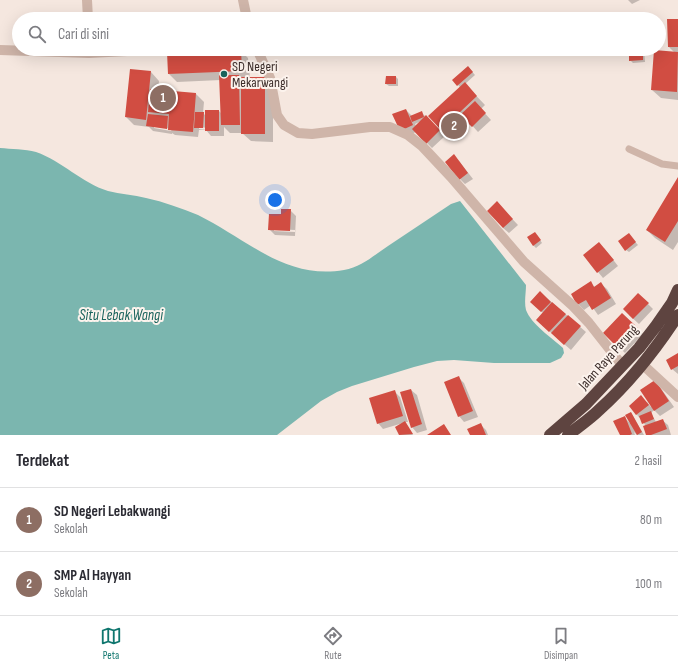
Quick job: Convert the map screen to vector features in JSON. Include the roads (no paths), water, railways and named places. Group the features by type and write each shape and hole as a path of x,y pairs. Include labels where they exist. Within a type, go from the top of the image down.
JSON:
{"highway":[{"name":"Jalan Raya Parung","path":"550,435 586,404 639,348 672,303 678,290"},
{"name":"Jalan Raya Parung","path":"568,435 599,410 630,378 667,332 678,315"}],"street":[{"path":"86,0 87,12"},
{"path":"243,0 246,12"},
{"path":"0,50 12,50"},
{"path":"260,56 270,78 277,115 284,125 298,133 312,134 370,127 390,127 408,135 422,146 451,177 524,262 581,314 600,335 622,365"},
{"path":"642,364 678,397"}],"lane":[{"path":"629,149 662,164 678,166"}],"water":[{"name":"Situ Lebak Wangi","path":"0,148 36,152 55,161 89,183 108,191 166,203 198,215 267,255 303,269 323,271 344,270 356,266 368,260 451,204 460,201 526,285 526,310 532,320 563,348 564,353 561,358 550,363 494,363 454,360 437,361 414,367 337,392 321,401 277,435 0,435"}],"place":[{"name":"SD Negeri Mekarwangi","path":"224,74"},
{"name":"SD Negeri Lebakwangi","path":"163,98"},
{"name":"SMP Al Hayyan","path":"454,126"}]}
